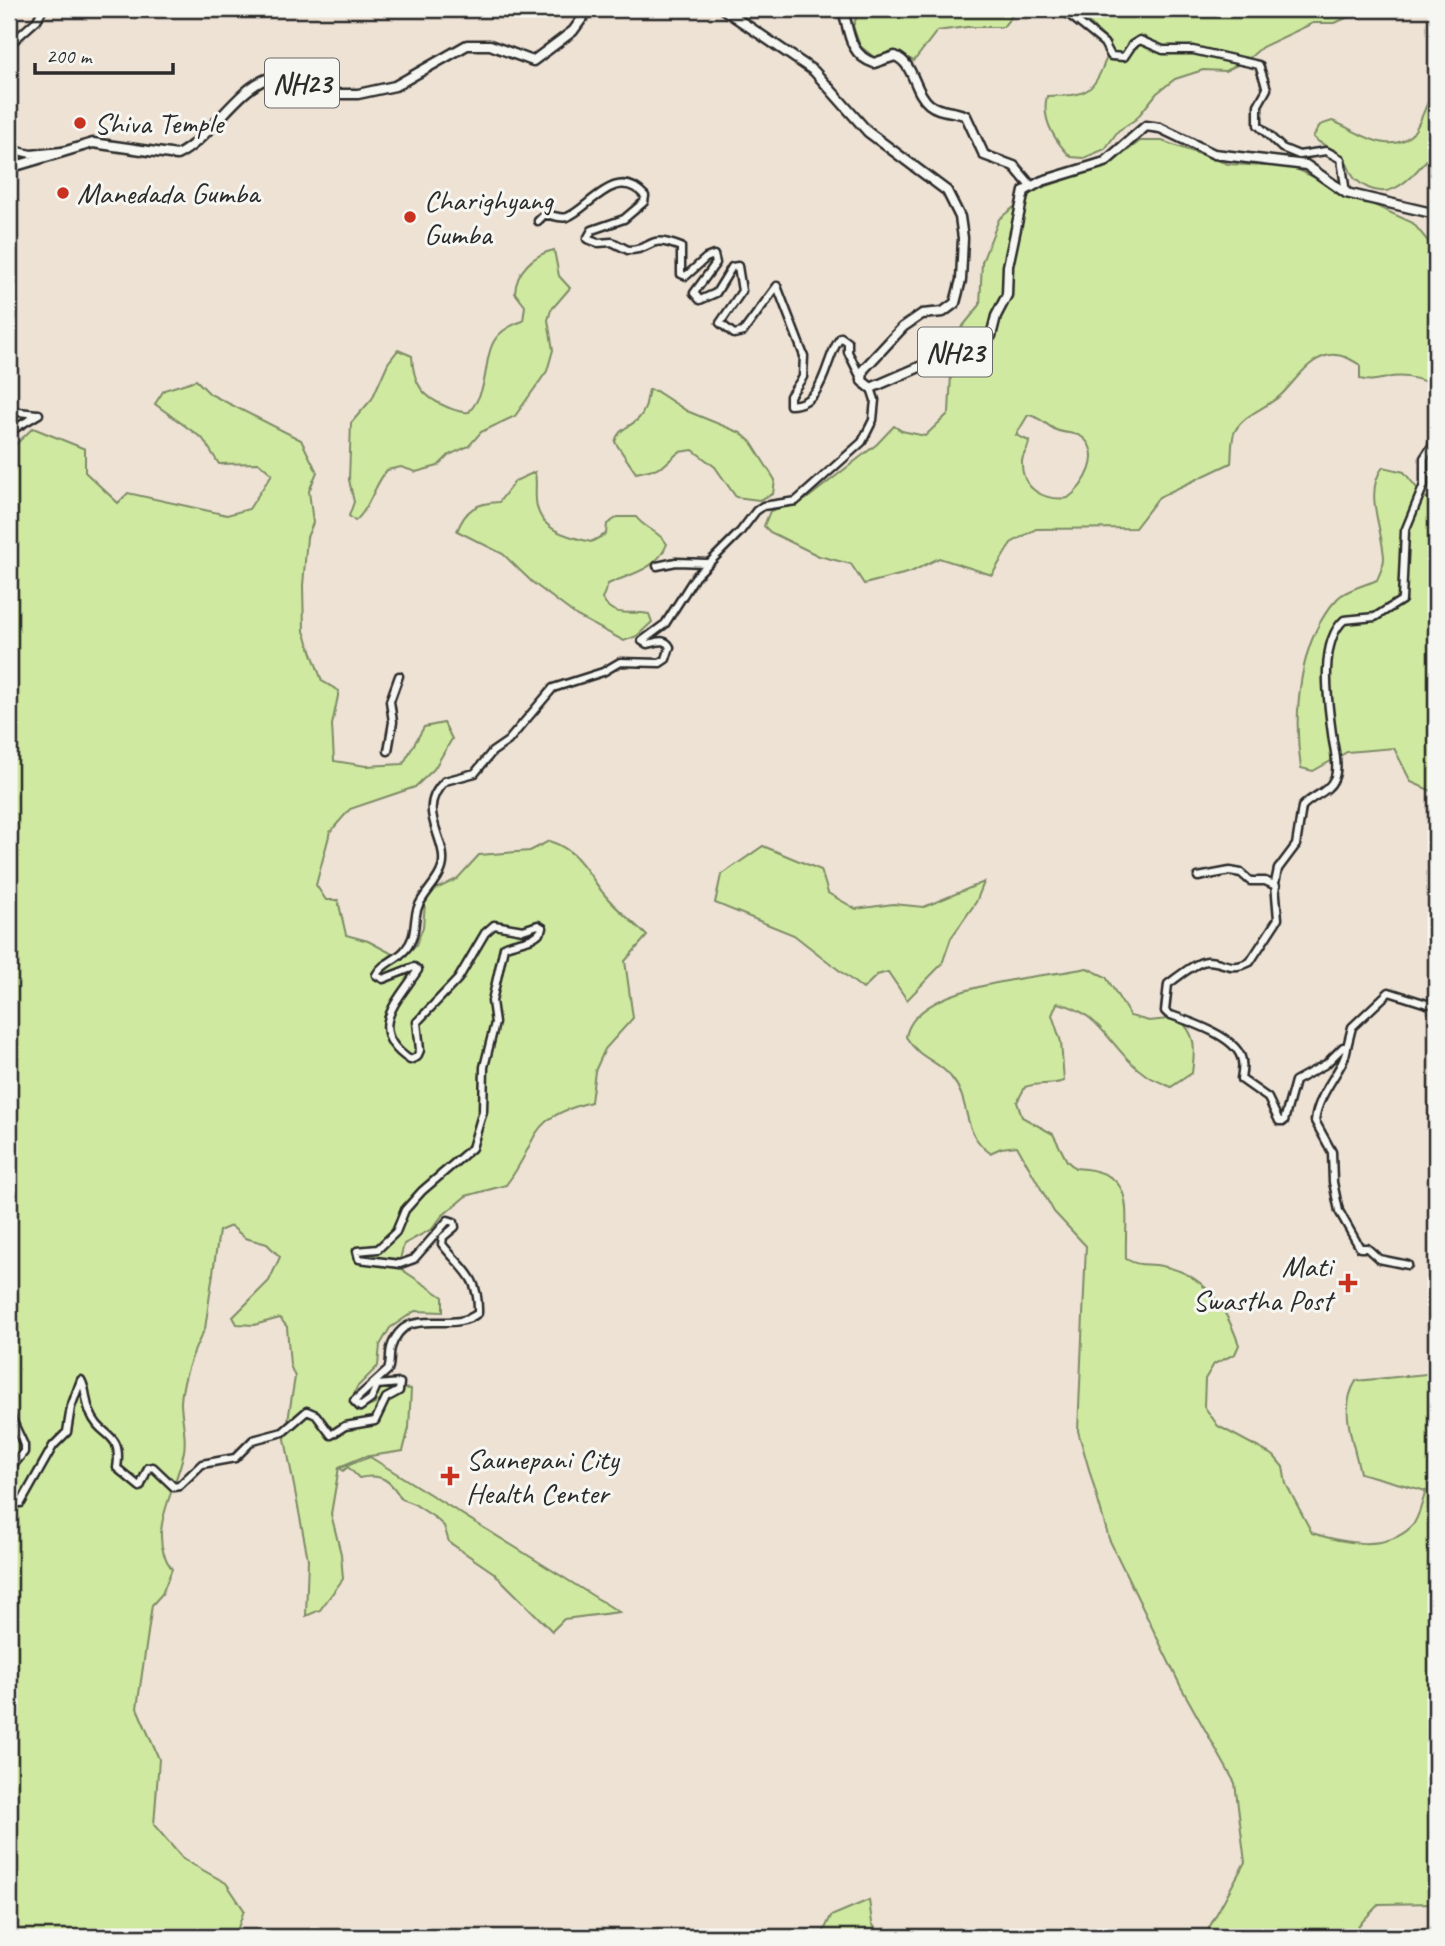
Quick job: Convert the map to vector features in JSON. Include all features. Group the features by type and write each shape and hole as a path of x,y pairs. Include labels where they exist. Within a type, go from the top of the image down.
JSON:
{"main road":[{"name":"NH23","path":"9,168 64,151 100,144 177,155 201,139 226,113 269,78 294,80 323,93 358,94 395,86 451,52 472,44 496,46 524,60 533,61 573,31 589,9"},
{"name":"NH23","path":"723,9 814,71 868,132 947,191 960,217 963,238 961,280 955,303 947,310 925,313 909,321 867,365 862,378"},
{"path":"843,9 847,32 861,57 874,63 895,56 905,62 930,105 966,116 979,150 987,157 1014,166 1030,185 1105,162 1149,125 1214,154 1306,165 1346,192 1436,214"},
{"name":"NH23","path":"871,388 991,336 996,316 1007,295 1008,266 1020,200 1030,185"},
{"path":"862,378 863,384 871,388"}],"street":[{"path":"9,45 37,20 43,9"},
{"path":"1062,9 1104,43 1111,56 1118,58 1124,57 1132,45 1140,40 1163,50 1193,50 1259,65 1267,89 1258,104 1258,125 1282,148 1299,155 1326,151 1341,159 1346,192"},
{"path":"9,149 31,154 48,150 64,151"},
{"path":"538,221 545,214 563,218 570,216 586,201 612,187 630,186 645,196 644,202 624,219 592,230 587,239 598,243 612,242 628,250 661,239 667,241 681,247 681,274 686,276 706,258 714,256 716,263 694,293 700,300 716,293 732,267 738,266 742,291 720,323 734,334 743,332 763,308 772,288 777,286 804,356 803,377 790,396 790,405 810,395 822,384 841,337 848,342 848,352 862,378"},
{"path":"9,1495 15,1503 21,1503 53,1446 67,1432 71,1407 81,1380 87,1390 90,1412 115,1439 120,1449 117,1468 140,1487 148,1469 153,1467 174,1486 179,1486 202,1464 235,1458 253,1440 282,1432 307,1412 324,1423 331,1435 345,1426 375,1421 386,1398 399,1391 400,1382 377,1385 371,1399 360,1408 355,1402 388,1370 390,1350 397,1336 422,1320 455,1324 467,1322 478,1312 479,1295 473,1280 461,1262 442,1244 443,1237 455,1227 454,1222 448,1220 414,1259 400,1264 359,1259 357,1251 361,1248 378,1250 396,1232 405,1210 472,1148 483,1111 484,1067 495,1023 492,1000 504,947 519,944 539,934 542,928 538,925 523,930 494,925 485,933 458,979 417,1022 420,1050 416,1057 410,1060 389,1037 387,1017 418,970 414,967 383,979 376,975 404,951 415,936 417,909 442,870 443,859 432,811 440,785 475,773 492,752 508,741 553,688 603,672 620,662 660,663 666,659 670,646 668,643 647,644 642,641 665,624 707,563 724,549 756,511 763,506 796,501 850,456 871,430 875,400 871,388"},
{"path":"9,411 39,414 9,432"},
{"path":"1347,1047 1343,1046 1326,1063 1295,1081 1284,1121 1279,1121 1268,1098 1241,1079 1241,1056 1235,1048 1209,1029 1165,1011 1166,985 1207,961 1224,967 1250,962 1278,919 1278,869 1296,845 1302,807 1323,792 1335,778 1336,757 1326,678 1332,639 1344,620 1375,617 1402,600 1405,531 1424,485 1424,458 1436,440"},
{"path":"657,566 676,562 707,563"},
{"path":"388,751 393,723 390,701 399,677"},
{"path":"1198,877 1230,871 1241,873 1250,880 1265,881 1276,886"},
{"path":"1408,1265 1379,1259 1367,1248 1360,1248 1339,1211 1333,1182 1332,1152 1315,1121 1325,1086 1343,1061 1352,1027 1389,992 1427,1004 1435,1002"},
{"path":"9,1413 24,1446 24,1452 10,1469 13,1481 9,1489"}],"green space":[{"path":"860,9 1012,9 1012,16 1003,27 967,27 937,31 914,61 900,54 875,58 860,46 853,26"},
{"path":"1075,9 1366,9 1335,23 1313,23 1262,47 1246,61 1225,71 1203,70 1175,79 1157,93 1136,119 1118,131 1105,149 1084,158 1071,157 1065,151 1051,129 1046,113 1047,96 1077,94 1090,88 1100,75 1109,52 1110,43"},
{"path":"1436,89 1436,150 1410,178 1390,190 1368,188 1355,179 1341,155 1313,137 1320,125 1332,121 1383,143 1404,140 1413,133"},
{"path":"1140,141 1162,141 1228,164 1292,167 1413,223 1436,251 1436,386 1406,377 1371,381 1360,379 1360,365 1338,355 1322,357 1309,366 1281,395 1239,425 1233,438 1231,463 1159,497 1135,528 1036,529 1011,543 992,575 939,558 911,572 864,584 851,564 819,556 770,532 764,526 770,511 805,500 877,444 894,426 902,431 925,436 949,413 951,374 945,339 954,337 980,305 982,262 999,219 1035,190 1109,165","holes":["1028,415 1056,430 1079,435 1088,444 1092,461 1090,469 1080,486 1068,498 1043,495 1025,479 1022,462 1029,441 1016,435"]},
{"path":"554,250 559,276 570,288 551,310 548,320 553,350 547,371 515,416 481,432 469,446 449,455 438,466 416,472 401,467 387,470 355,521 349,516 354,502 349,480 351,423 372,399 388,363 398,350 412,356 414,374 425,394 447,407 469,412 483,385 491,348 497,337 507,328 523,321 525,306 515,293 519,278 533,260"},
{"path":"196,380 210,394 301,440 317,472 309,491 313,523 307,537 303,586 304,631 322,681 339,691 332,725 334,761 366,766 403,764 424,727 444,723 452,739 434,769 415,787 350,809 330,832 316,885 326,900 338,900 346,935 368,941 402,959 416,945 423,927 425,903 432,891 457,879 479,855 530,851 549,841 574,856 608,899 647,936 625,961 633,1018 605,1049 595,1071 591,1102 554,1116 544,1124 506,1185 466,1196 442,1216 432,1229 404,1244 398,1267 443,1297 443,1312 415,1311 390,1328 380,1345 378,1366 357,1387 351,1401 358,1411 375,1404 377,1392 386,1387 411,1389 409,1428 403,1451 363,1457 339,1467 331,1514 341,1554 343,1579 320,1610 306,1616 308,1559 285,1439 295,1377 290,1365 287,1327 280,1318 254,1325 237,1324 233,1317 269,1281 280,1257 267,1244 245,1238 231,1226 219,1231 205,1329 189,1364 182,1393 184,1451 162,1526 164,1555 172,1569 162,1594 152,1605 137,1708 159,1759 154,1825 183,1859 226,1883 244,1910 235,1937 9,1937 9,457 15,445 33,428 85,449 85,472 118,503 128,493 227,515 249,509 272,474 259,463 219,464 203,439 155,404 164,390"},
{"path":"649,390 656,391 687,411 741,433 751,442 775,480 773,494 759,500 736,497 715,467 693,450 679,452 662,467 636,473 615,442 619,433 642,415"},
{"path":"1383,467 1404,472 1424,497 1436,502 1436,793 1411,782 1394,748 1347,752 1313,771 1301,768 1299,702 1302,678 1314,634 1338,598 1377,580 1383,566 1383,547 1374,500 1377,477"},
{"path":"535,472 538,510 542,518 555,530 591,542 606,534 607,524 618,517 636,517 667,544 657,560 650,565 608,584 602,599 617,611 649,614 652,622 637,636 624,641 577,616 532,582 503,554 457,531 468,512 484,504 499,502 515,481"},
{"path":"763,846 821,870 828,893 856,909 893,904 924,907 984,882 976,902 951,938 942,964 907,1000 888,972 877,975 863,989 794,935 715,903 721,875"},
{"path":"1087,968 1106,977 1130,1016 1149,1021 1178,1018 1184,1024 1193,1042 1192,1073 1171,1087 1146,1075 1084,1014 1057,1003 1052,1015 1061,1042 1064,1081 1025,1087 1017,1102 1022,1117 1053,1134 1067,1161 1075,1168 1096,1171 1110,1177 1119,1185 1126,1210 1126,1259 1140,1264 1162,1266 1190,1276 1202,1284 1220,1305 1239,1345 1235,1354 1214,1364 1205,1379 1204,1406 1218,1426 1274,1456 1283,1467 1286,1484 1312,1533 1337,1540 1376,1543 1401,1535 1414,1524 1426,1491 1360,1473 1349,1426 1348,1403 1356,1381 1436,1373 1436,1903 1379,1904 1358,1926 1366,1937 1204,1937 1245,1862 1235,1783 1181,1687 1109,1539 1078,1431 1086,1246 1054,1212 1017,1146 990,1153 980,1144 970,1126 958,1087 946,1071 917,1051 906,1037 915,1019 932,1004 956,994 1013,980"},
{"path":"370,1457 619,1612 564,1619 552,1631 494,1573 449,1542 444,1526 434,1517 401,1499 384,1479 373,1476 359,1478 348,1467 343,1471 340,1468"},
{"path":"869,1900 872,1923 880,1937 821,1937 831,1916"}],"waterway":[{"path":"1426,1937 1436,1921"}],"place":[{"name":"Shiva Temple","path":"80,123"},
{"name":"Manedada Gumba","path":"63,193"},
{"name":"Charighyang Gumba","path":"410,217"},
{"name":"Mati Swastha Post","path":"1348,1283"},
{"name":"Saunepani City Health Center","path":"450,1476"}]}
